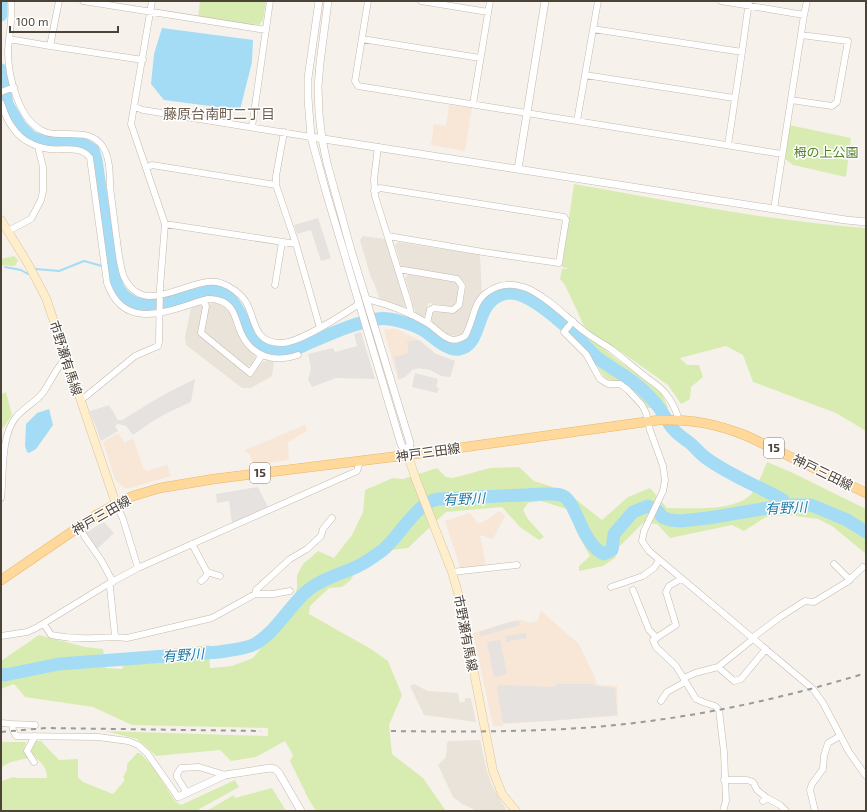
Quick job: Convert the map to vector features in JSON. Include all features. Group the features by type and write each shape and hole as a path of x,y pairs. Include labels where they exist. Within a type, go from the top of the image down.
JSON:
{"main road":[{"name":"市野瀬有馬線","path":"1,220 27,262 46,298 116,504"},
{"name":"神戸三田線","path":"1,580 79,526 116,504 148,491 176,485 408,455 648,421 678,419 717,425 747,436 866,493"},
{"name":"市野瀬有馬線","path":"408,455 415,478 452,572 460,600 493,771 502,794 516,811"}],"street":[{"path":"11,1 9,70 12,88 25,114 32,124 42,131 52,134 88,135 94,138 104,148 108,161 119,254 124,276 130,286 139,293 161,297 199,284 211,282 221,283 240,294 246,302 256,330 264,338 272,342 283,343 320,328 359,304"},
{"path":"50,46 58,1"},
{"path":"83,1 266,30"},
{"path":"80,399 85,397 135,356 158,346 165,224 131,124 152,1"},
{"path":"252,127 270,1"},
{"path":"319,1 308,78 311,137 401,444 408,455"},
{"path":"328,1 318,87 322,139 327,163 366,299 410,443 408,455"},
{"path":"368,1 355,81 358,86 782,154"},
{"path":"421,1 488,12"},
{"path":"473,104 490,1"},
{"path":"518,169 544,1"},
{"path":"577,121 598,1"},
{"path":"721,1 748,3 804,15"},
{"path":"774,209 807,1"},
{"path":"728,145 748,3"},
{"path":"592,29 742,52"},
{"path":"791,100 832,106 837,102 848,41 801,35"},
{"path":"9,39 143,60"},
{"path":"362,39 480,58"},
{"path":"585,75 734,98"},
{"path":"1,92 12,88"},
{"path":"1,103 12,127 24,140 38,146 55,150 79,150 88,154 91,162 105,272 110,291 120,304 132,311 145,314 213,299 222,301 232,310 243,337 262,355 274,359 282,359 298,355"},
{"path":"135,107 143,110 322,139 866,222"},
{"path":"284,132 276,176 276,185 296,244 320,328"},
{"path":"8,231 31,219 41,200 44,168 38,146"},
{"path":"378,147 374,191 409,304 411,315"},
{"path":"146,168 152,165 276,185"},
{"path":"374,191 380,188 474,202 564,217 566,220 559,263 388,236"},
{"path":"165,224 296,244"},
{"path":"275,285 282,242"},
{"path":"398,269 457,279 462,286 460,305 453,310 434,308 430,310 427,323"},
{"path":"366,299 380,302 411,315 427,323 450,339 460,339 465,336 468,330 475,306 485,295 498,287 513,285 522,286 530,290 609,348 665,392 676,409 678,419"},
{"path":"203,301 206,306 201,333 250,373 262,355"},
{"path":"572,322 564,332 586,354 600,379 608,384 620,384 642,405 646,413 650,430 663,466 665,480 663,491 644,531 642,540 648,551 813,689 823,703 840,736 866,776"},
{"path":"1,498 5,443 10,428 16,418 40,395 49,383 58,366 66,358"},
{"path":"1,636 27,632 44,624 110,583 138,568 357,471 360,461"},
{"path":"116,504 123,519 138,568"},
{"path":"255,594 256,590 290,559 307,549 321,536 323,529 332,518"},
{"path":"79,526 101,560 110,583 115,636"},
{"path":"192,544 207,572 220,576"},
{"path":"611,587 620,585 646,574 654,568 659,560"},
{"path":"834,564 850,580"},
{"path":"452,572 517,565"},
{"path":"661,702 666,692 695,673 718,667 780,617 805,601 814,602 848,582 863,567"},
{"path":"201,581 208,572"},
{"path":"681,579 669,586 666,592 676,625 653,640 656,647 672,662 696,699 715,706 720,714 724,752 726,801 723,811"},
{"path":"633,590 649,630 657,638"},
{"path":"44,624 51,635 60,637 72,639 115,636 127,638 212,618 255,594 273,594 290,591"},
{"path":"718,667 734,681 741,679 766,650"},
{"path":"1,723 35,725"},
{"path":"12,724 16,736 98,737 121,739 134,743 147,753 178,798 225,775 270,768 275,769 282,777 300,811"},
{"path":"34,762 27,751 35,736"},
{"path":"815,811 810,790 812,784 823,769 824,756 828,743 840,736"},
{"path":"186,794 177,778 177,774 181,768 199,767 225,775"},
{"path":"724,780 747,780 753,782 765,800 780,805 786,811"}],"shaded area":[{"path":"449,105 472,108 465,151 431,145 434,124 446,126"},
{"path":"318,218 331,258 321,261 311,230 297,234 294,225"},
{"path":"363,236 385,239 406,306 402,309 380,300 371,278 360,240"},
{"path":"398,242 480,255 482,294 472,308 466,329 460,336 449,335 433,324 431,320 432,313 437,310 454,313 462,307 466,285 460,277 405,268 401,265 395,245"},
{"path":"408,274 456,282 459,286 457,304 452,307 428,303 426,315 422,318 416,315 405,278"},
{"path":"213,302 223,305 230,312 240,337 255,354 257,359 253,366 247,366 206,333 204,328 209,305"},
{"path":"200,304 204,309 199,334 250,376 262,362 268,360 274,362 272,376 251,388 242,388 186,345 185,336 191,308"},
{"path":"397,329 419,340 436,354 455,361 450,377 442,376 430,370 419,368 412,370 405,377 398,380 384,330"},
{"path":"361,332 375,379 336,378 312,387 308,380 311,368 308,354 333,348 335,352 357,346 354,334"},
{"path":"419,340 436,354 455,361 450,377 442,376 430,370 419,368 412,370 405,377 399,379 394,357 409,353 407,342"},
{"path":"415,373 438,379 436,387 439,388 437,393 412,387"},
{"path":"195,379 191,402 167,413 133,435 126,426 118,424 115,426 118,431 101,441 90,411 109,405 118,420 122,420 165,394"},
{"path":"305,425 307,431 288,442 289,460 254,465 249,454 245,450"},
{"path":"118,433 125,443 133,438 143,468 147,471 167,465 171,476 130,488 125,488 119,484 115,479 103,442"},
{"path":"258,487 268,507 232,523 229,501 217,503 216,494"},
{"path":"499,511 505,516 493,539 480,535 486,565 461,570 445,521 470,513 478,524"},
{"path":"104,522 114,533 96,550 85,533"},
{"path":"541,611 579,644 596,683 599,685 617,686 617,716 493,726 473,633 512,621 521,620 531,623 537,621"},
{"path":"514,621 519,621 520,625 481,636 479,632"},
{"path":"526,633 527,638 506,642 506,636"},
{"path":"500,640 507,674 494,677 487,642"},
{"path":"414,684 428,691 458,693 460,703 465,701 465,698 471,698 476,722 424,715 410,686"},
{"path":"556,684 593,684 597,686 615,688 617,715 549,721 503,723 497,688 499,685 555,687"},
{"path":"480,740 492,786 507,811 474,810 462,804 453,797 438,765 446,757 447,743 449,741"}],"green space":[{"path":"200,1 266,1 263,20 259,25 198,17"},
{"name":"栂の上公園","path":"789,125 851,138 846,177 793,165 785,159"},
{"path":"574,184 683,204 793,221 866,228 866,431 836,413 753,382 743,355 726,346 680,358 687,365 699,365 703,377 691,387 690,399 681,404 668,385 591,333 584,326 565,285 560,279 562,269 569,269 562,267"},
{"path":"14,256 18,260 15,266 1,265 1,259"},
{"path":"583,333 662,394 668,408 647,408 624,382 606,378 595,362 601,353 585,338"},
{"path":"6,392 12,415 1,429 1,394"},
{"path":"767,462 793,473 866,509 866,554 832,526 818,519 788,515 766,517 744,531 732,525 670,538 657,524 643,523 617,549 615,558 603,566 579,571 579,566 590,556 577,533 570,510 541,501 528,503 523,510 528,519 544,537 539,540 520,527 502,507 446,512 408,548 375,552 360,561 351,580 342,587 329,588 310,606 309,614 371,649 388,661 402,695 389,725 392,754 423,778 446,811 316,811 290,761 293,755 285,741 256,757 231,761 220,750 156,756 137,739 105,731 268,736 268,728 132,725 93,707 25,697 14,684 1,689 1,661 39,635 85,647 103,649 106,668 122,669 128,654 209,645 210,668 232,666 253,658 272,635 276,618 293,600 297,588 297,575 303,564 318,551 334,558 352,535 363,512 365,490 393,478 403,479 437,468 446,477 453,478 490,468 519,467 534,481 550,486 574,498 602,520 628,497 650,488 667,508 712,508 735,503 745,499 752,493"},
{"path":"35,741 41,741 59,760 78,759 78,777 83,782 113,794 125,780 123,777 127,770 127,764 137,753 140,753 153,767 175,801 181,805 235,780 239,787 196,811 1,811 1,777 2,781 13,777 47,778 45,769 31,751"},
{"path":"1,742 26,742 24,750 28,758 11,762 1,767"},
{"path":"272,788 286,811 206,811 234,795 235,798"}],"water":[{"path":"162,28 253,40 252,62 240,110 164,100 151,84 154,54"},
{"path":"49,409 53,425 36,449 29,453 27,452 25,446 26,424 37,413"}],"waterway":[{"path":"1,1 1,15"},
{"path":"1,70 7,104 20,126 31,137 44,142 83,144 93,150 96,160 112,272 118,288 125,297 133,302 142,305 162,304 203,292 216,291 225,295 232,301 248,329 261,346 271,351 283,353 352,326 378,319 394,320 413,325 450,348 459,349 467,346 473,339 489,303 497,297 508,293 524,296 551,313 599,359 641,388 657,405 676,432 704,456 724,470 783,500 786,505"},
{"path":"36,269 59,271 84,261 102,266"},
{"path":"5,267 21,270 28,274"},
{"path":"107,268 112,272"},
{"name":"有野川","path":"1,674 5,675 59,664 219,652 251,646 263,639 308,590 320,582 354,568 375,556 389,544 415,513 430,502 438,499 543,494 560,495 565,497 570,503 594,547 604,554 612,550 614,534 633,512 648,506 658,511 662,517 670,520 681,521 786,505 811,505 847,520 866,532"}],"railway":[{"path":"391,731 519,731 570,729 665,719 699,714 766,700 866,673"},
{"path":"1,732 46,728 261,731"}],"district":[{"name":"藤原台南町二丁目","path":"219,114"}]}
